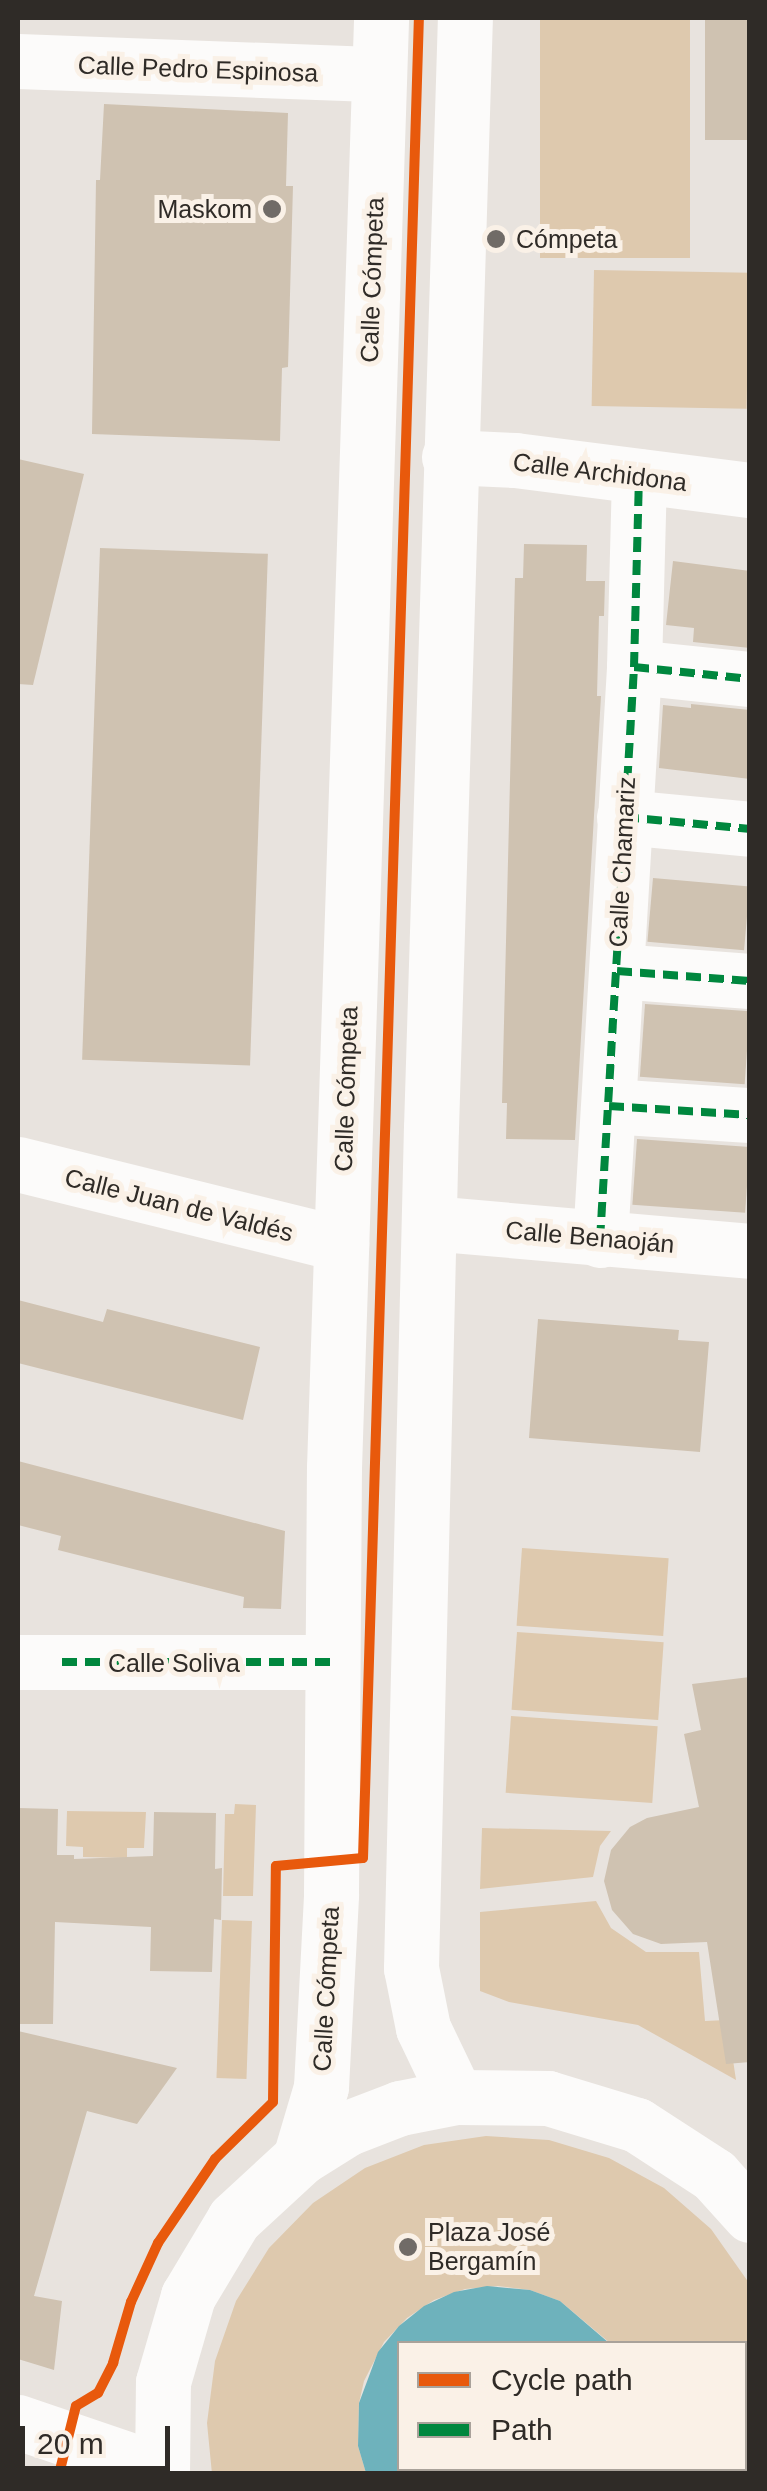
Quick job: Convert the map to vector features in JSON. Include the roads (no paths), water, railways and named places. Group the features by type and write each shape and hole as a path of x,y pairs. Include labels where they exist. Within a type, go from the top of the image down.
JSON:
{"main road":[{"name":"Calle Cómpeta","path":"300,2158 322,2087 331,1894 331,1662 341,1244 381,18"},
{"path":"456,2096 423,2028 412,1968 450,457 465,18"},
{"name":"Calle Pedro Espinosa","path":"18,61 379,74"},
{"name":"Calle Archidona","path":"450,457 750,490"},
{"name":"Calle Chamariz","path":"600,1240 634,667 639,476"},
{"path":"634,667 750,679"},
{"path":"624,817 750,829"},
{"path":"616,971 750,981"},
{"path":"609,1106 750,1115"},
{"name":"Calle Juan de Valdés","path":"18,1164 341,1244"},
{"name":"Calle Benaoján","path":"430,1223 750,1251"},
{"name":"Calle Soliva","path":"40,1662 331,1662"},
{"path":"18,2422 162,2472 163,2382 188,2296 234,2219 300,2158 348,2128 400,2108 456,2096 548,2098 637,2125 714,2174 750,2215"}],"water":[{"path":"487,2286 530,2290 560,2301 607,2341 397,2341 397,2471 627,2473 366,2473 358,2446 359,2403 378,2352 399,2326 424,2306 454,2292"}],"place":[{"name":"Maskom","path":"272,209"},
{"name":"Cómpeta","path":"496,239"},
{"name":"Plaza José Bergamín","path":"408,2247"}]}
